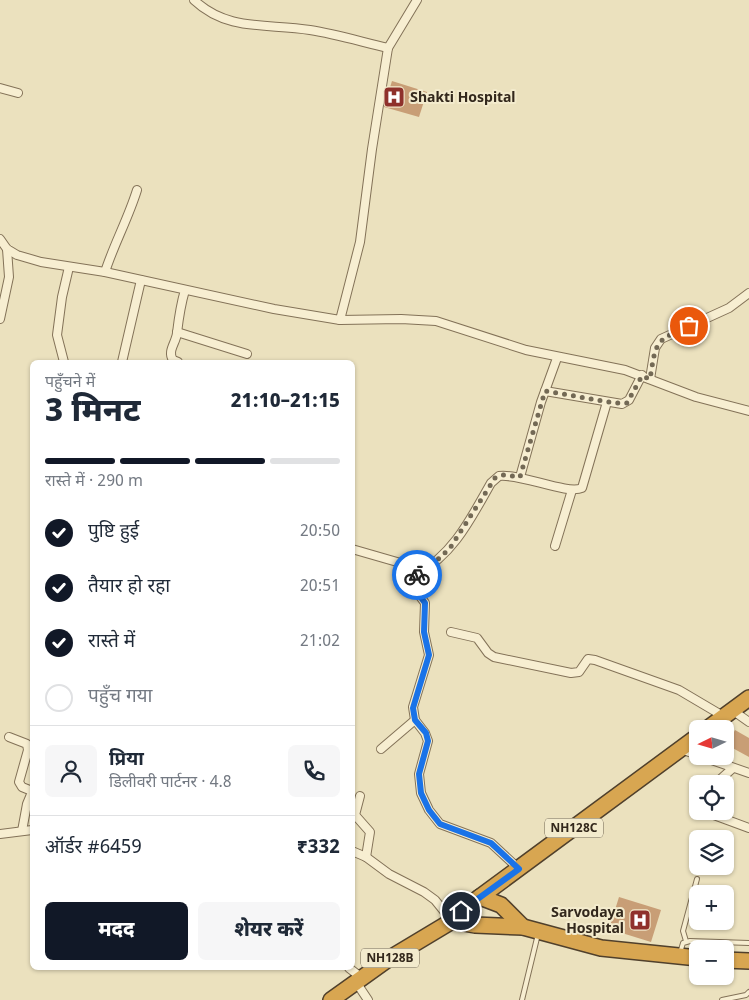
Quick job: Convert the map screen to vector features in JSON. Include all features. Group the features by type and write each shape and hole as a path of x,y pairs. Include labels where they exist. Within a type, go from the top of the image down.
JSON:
{"highway":[{"path":"718,720 749,698"},
{"name":"NH128C","path":"452,922 461,911 689,742"},
{"path":"501,905 519,869"},
{"path":"480,897 501,905 523,927"},
{"path":"452,922 523,927 538,933 601,948 689,958"},
{"name":"NH128B","path":"331,1000 387,960 452,922"},
{"path":"734,960 749,961"}],"street":[{"path":"194,0 212,15 230,21 319,32 388,48"},
{"path":"340,320 360,242 388,48 417,0"},
{"path":"0,88 18,93"},
{"path":"104,272 128,217 137,190"},
{"path":"0,239 7,249 25,258 104,272 260,307 340,320 402,319 436,321 526,350 557,358 605,365 749,412"},
{"path":"0,319 1,306 9,277 7,249"},
{"path":"63,360 57,335 62,297 69,267"},
{"path":"122,360 142,280"},
{"path":"175,360 171,357 185,290"},
{"path":"650,379 655,348 661,339 729,308 749,293"},
{"path":"177,332 247,354"},
{"path":"520,477 545,391 557,358"},
{"path":"545,391 607,402 627,403 642,376"},
{"path":"417,574 432,565 450,548 495,478 503,475 520,477 578,490 584,484 607,402"},
{"path":"555,546 572,490"},
{"path":"355,550 411,566 416,570 414,588 425,603 424,632 429,655 413,708 415,720 428,737 428,745 419,774 421,793 429,810 440,824 491,843 519,869"},
{"path":"451,632 476,638 488,653 494,656 570,673 579,672 588,659 595,660 679,690 749,722"},
{"path":"381,749 415,720"},
{"path":"9,737 27,744 28,750 19,782 22,787 30,791"},
{"path":"680,749 689,752"},
{"path":"724,765 749,773"},
{"path":"725,775 733,768"},
{"path":"360,796 355,815 370,832 366,857"},
{"path":"22,831 30,797"},
{"path":"727,820 749,828"},
{"path":"0,834 30,830"},
{"path":"355,852 366,857 389,874 424,892 435,900 452,922"},
{"path":"350,970 359,980 368,1000"}],"lane":[{"path":"686,942 682,931 697,879"},
{"path":"522,1000 538,933"},
{"path":"686,942 749,943"},
{"path":"679,958 681,948 686,942"},
{"path":"722,1000 746,995 749,992"}],"building":[{"path":"392,81 427,92 419,117 384,107"},
{"path":"735,730 749,738 749,757 734,749"},
{"path":"619,897 661,910 651,942 609,929"}],"way so far":[{"path":"417,575 441,558 459,537 495,478 503,475 520,477 545,391 615,403 627,403 642,376 650,379 655,348 661,339 689,326"}],"place":[{"name":"Shakti Hospital","path":"394,97"},
{"name":"Sarvodaya Hospital","path":"640,920"}],"route":[{"path":"417,575 414,588 417,594 424,599 425,603 424,636 429,655 413,708 415,720 428,737 428,745 421,762 419,774 421,793 429,810 440,824 491,843 519,869 461,911"}]}
